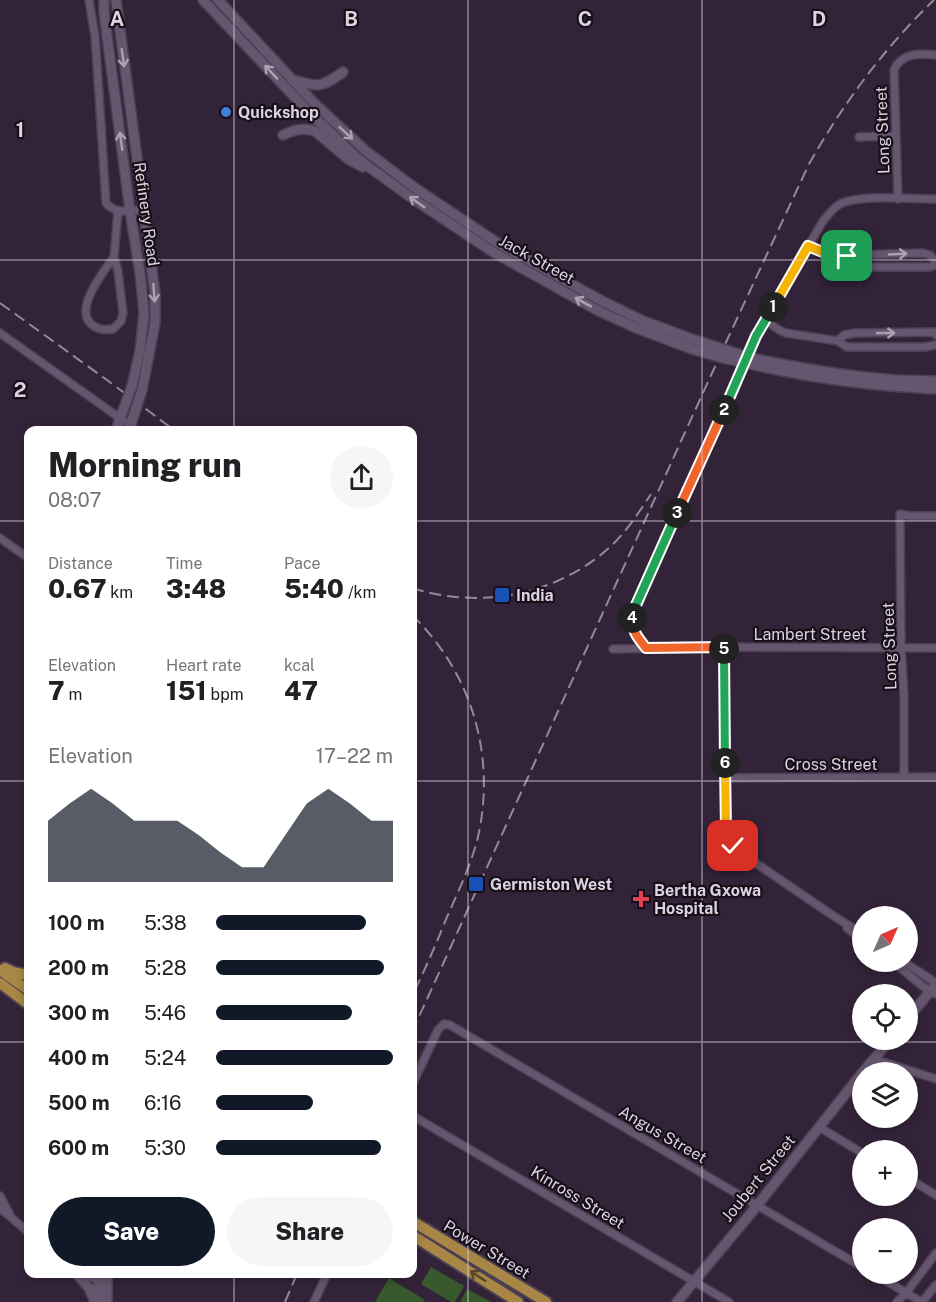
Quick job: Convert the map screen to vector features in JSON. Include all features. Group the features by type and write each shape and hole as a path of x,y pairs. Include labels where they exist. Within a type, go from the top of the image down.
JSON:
{"main road":[{"name":"Refinery Road","path":"104,0 144,313 140,351 132,386 117,426"},
{"name":"Refinery Road","path":"116,0 155,293 155,323 142,390 131,426"},
{"name":"Jack Street","path":"203,0 308,111 358,159 427,209 493,252 597,310 719,357 837,374 936,381"},
{"name":"Jack Street","path":"218,0 315,104 366,151 433,201 499,244 602,301 638,324"},
{"path":"292,79 310,85 319,85 328,83 344,72"},
{"path":"283,135 299,129 315,131 348,159 381,176"},
{"path":"143,322 155,323"},
{"name":"Jack Street","path":"750,361 794,374 837,381 887,387 936,389"},
{"path":"0,965 13,972 24,974"},
{"path":"0,970 24,987"},
{"path":"0,983 24,1001"},
{"path":"918,1008 933,993 936,983"},
{"name":"Joubert Street","path":"872,1062 882,1050"},
{"name":"Joubert Street","path":"677,1302 852,1086"},
{"name":"Power Street","path":"417,1224 546,1302"},
{"name":"Power Street","path":"417,1238 518,1302"},
{"path":"81,1278 97,1302"},
{"path":"97,1302 102,1278"},
{"path":"102,1278 107,1302"}],"street":[{"path":"89,0 98,79 106,203 110,208 118,211 145,209"},
{"name":"Long Street","path":"898,199 894,70 899,61 906,57 936,55"},
{"path":"859,137 896,136"},
{"path":"646,648 633,628 632,614 756,336 823,221 836,207 854,200 867,198 936,199"},
{"path":"114,257 91,293 85,308 87,319 102,330 113,329 121,321 123,313 114,257 118,211"},
{"path":"808,246 842,260 850,267 930,267 935,261 930,255 923,253 850,255 842,260"},
{"path":"765,320 786,333 838,341 847,347 936,345"},
{"path":"0,333 121,415 131,426"},
{"path":"838,341 844,335 855,333 935,333"},
{"name":"Long Street","path":"904,777 901,517 936,516"},
{"path":"0,538 24,555"},
{"path":"724,647 726,831 730,843 852,928"},
{"name":"Lambert Street","path":"612,649 936,648"},
{"name":"Cross Street","path":"725,778 936,777"},
{"path":"829,913 852,932"},
{"path":"918,971 936,983"},
{"path":"906,972 933,993"},
{"name":"Angus Street","path":"417,1074 438,1030 444,1024 450,1025 852,1261"},
{"path":"874,1059 936,1079"},
{"name":"Kinross Street","path":"417,1118 729,1302"},
{"path":"819,1127 852,1146"},
{"path":"918,1184 936,1195"},
{"path":"0,1196 12,1219"},
{"path":"0,1208 24,1229"},
{"path":"897,1302 936,1253"},
{"path":"314,1302 325,1278"},
{"path":"891,1284 922,1302 936,1285"}],"green space":[{"path":"431,1267 464,1286 455,1302 451,1302 421,1284"},
{"path":"389,1278 425,1300 423,1302 375,1302"},
{"path":"467,1289 491,1302 460,1302"}],"railway":[{"path":"417,1021 809,164 836,120 881,57 934,0"},
{"path":"0,303 169,426"},
{"path":"417,589 438,595 465,598 518,594 543,587 590,563 611,546 628,528 651,494"},
{"path":"417,620 433,638 451,664 465,691 475,719 484,779 482,810 474,851 417,985"},
{"path":"285,1302 295,1278"}],"place":[{"name":"Quickshop","path":"226,112"},
{"name":"India","path":"502,595"},
{"name":"Germiston West","path":"476,884"},
{"name":"Bertha Gxowa Hospital","path":"641,899"}],"route":[{"path":"733,846 728,840 726,831 724,647 646,648 633,628 632,614 756,336 808,246 842,260 847,256"}]}
